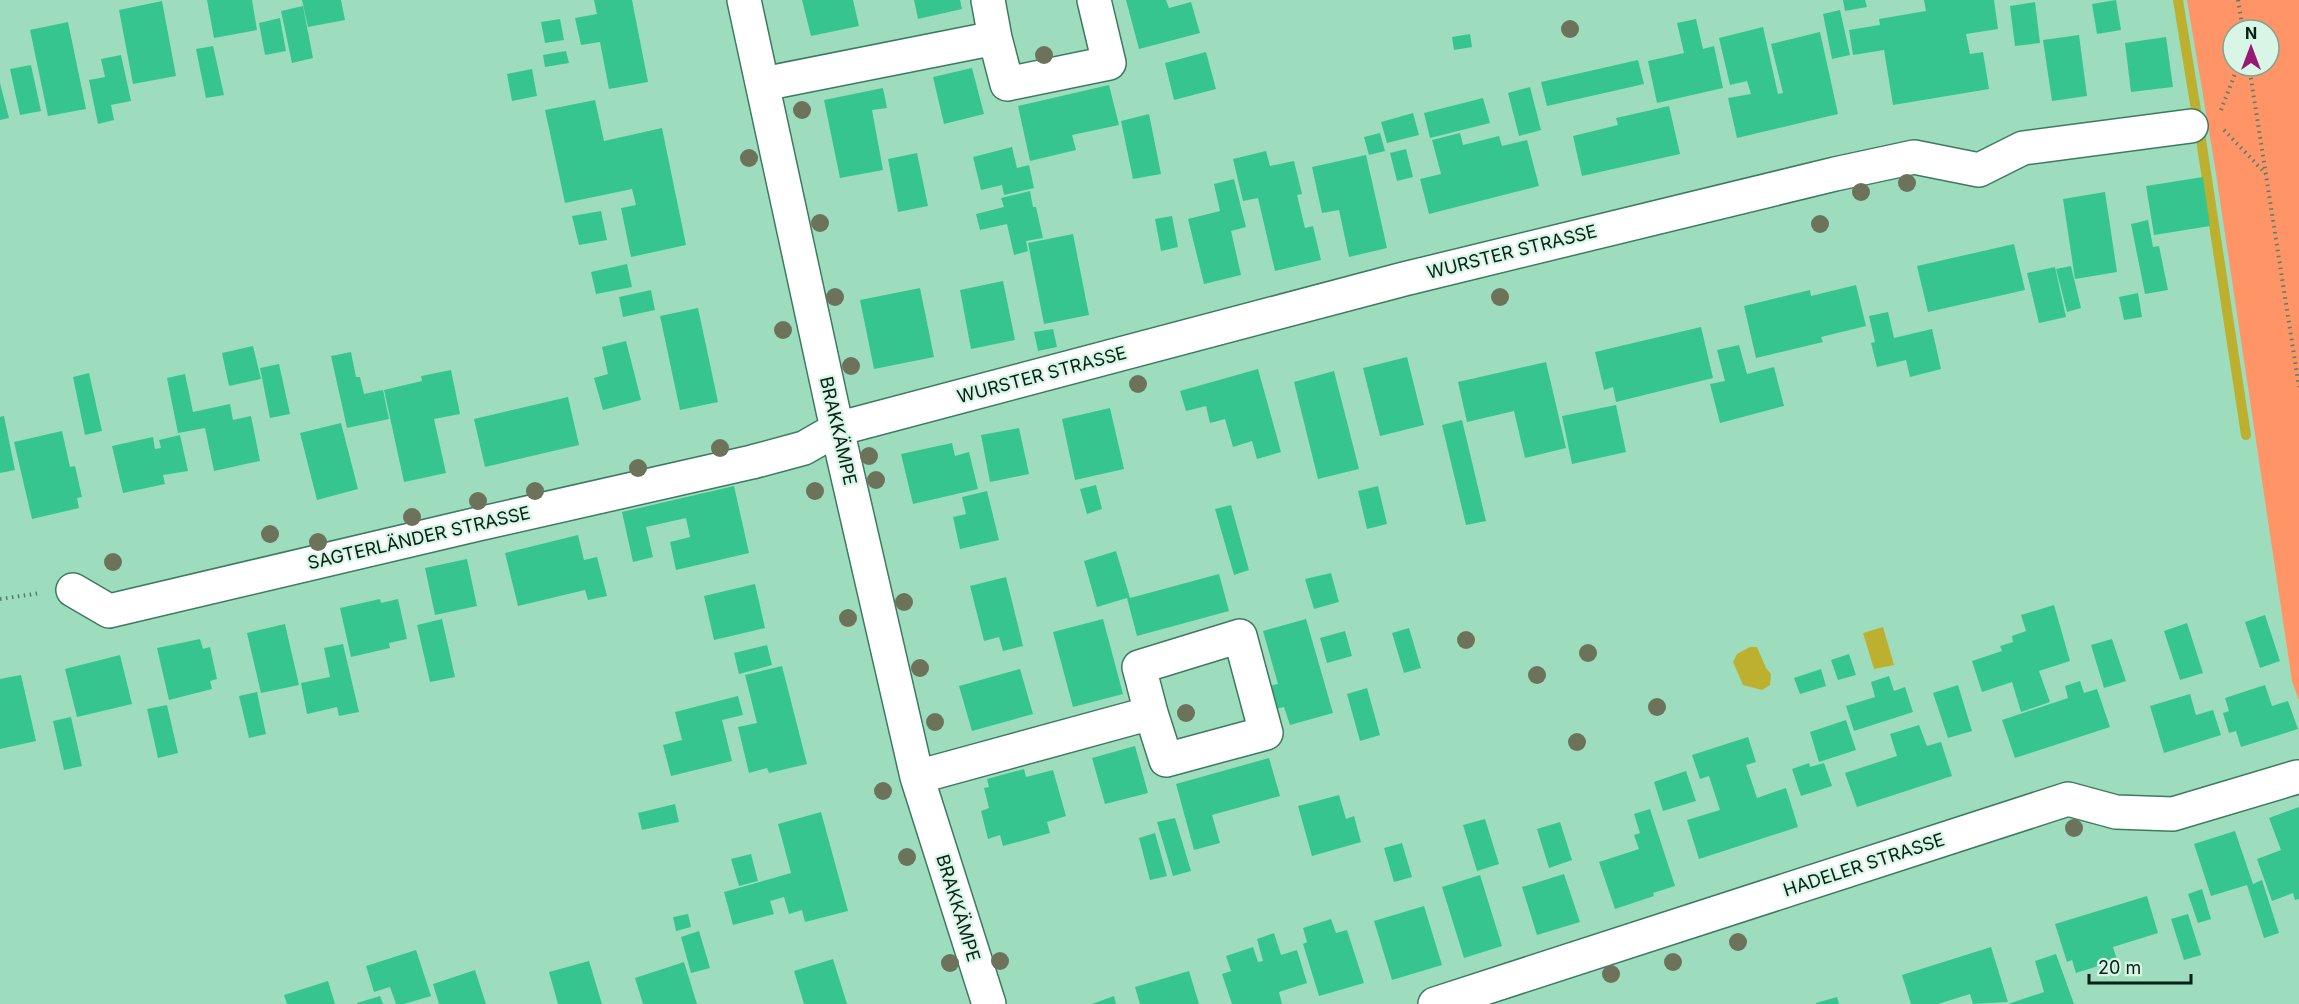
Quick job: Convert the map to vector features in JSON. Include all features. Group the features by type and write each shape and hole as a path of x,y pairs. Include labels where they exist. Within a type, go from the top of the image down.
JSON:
{"street":[{"name":"BRAKKÄMPE","path":"744,0 837,429 917,777 989,1004"},
{"path":"988,0 1007,84 1109,63 1094,0"},
{"path":"763,84 995,38"},
{"name":"WURSTER STRASSE","path":"837,429 1404,279 1835,174 1914,157 1979,170 2023,148 2204,124"},
{"name":"SAGTERLÄNDER STRASSE","path":"73,590 109,611 752,462 804,448 837,429"},
{"path":"917,777 1151,713"},
{"name":"HADELER STRASSE","path":"1435,1004 2068,799 2116,812 2173,814 2297,777"}],"path":[{"path":"2238,0 2241,18"},
{"path":"2220,113 2233,78"},
{"path":"2251,78 2299,387"},
{"path":"2204,124 2267,175"},
{"path":"0,600 73,590"}],"shaded area":[{"path":"2187,0 2299,0 2299,701 2292,681 2215,167"},
{"path":"1883,627 1894,665 1874,669 1863,633"},
{"path":"1750,647 1757,647 1771,674 1770,685 1762,690 1743,685 1733,662 1737,654"}],"building":[{"path":"207,0 252,0 257,30 214,38"},
{"path":"302,0 341,0 345,20 308,27"},
{"path":"594,0 632,0 648,82 609,89 600,42 581,45 575,18 597,14"},
{"path":"802,0 853,0 859,26 811,36"},
{"path":"914,0 960,0 962,9 918,19"},
{"path":"1126,0 1166,0 1169,8 1191,2 1200,33 1139,49"},
{"path":"1843,0 1865,0 1867,7 1845,11"},
{"path":"1924,0 1994,0 1998,29 1966,34 1970,54 1983,52 1989,89 1893,105 1884,50 1853,55 1849,30 1880,25 1879,19 1926,11"},
{"path":"2116,0 2121,30 2097,34 2092,4"},
{"path":"162,1 176,76 133,84 119,10"},
{"path":"2035,2 2040,43 2015,46 2010,6"},
{"path":"303,6 313,58 292,63 281,11"},
{"path":"1840,10 1850,55 1832,59 1823,14"},
{"path":"280,18 286,51 265,55 259,23"},
{"path":"560,19 564,40 545,43 541,22"},
{"path":"1696,19 1703,49 1714,46 1723,88 1657,103 1648,61 1684,53 1677,23"},
{"path":"68,22 86,109 48,116 30,30"},
{"path":"1763,27 1778,94 1783,93 1771,44 1820,32 1838,114 1737,138 1728,98 1751,94 1747,81 1730,85 1719,38"},
{"path":"1470,34 1472,47 1454,50 1452,37"},
{"path":"2079,35 2087,96 2052,101 2043,40"},
{"path":"2166,37 2173,87 2131,92 2125,43"},
{"path":"213,46 224,95 206,98 196,49"},
{"path":"566,51 569,63 545,67 543,55"},
{"path":"1206,52 1216,89 1174,100 1165,63"},
{"path":"121,55 131,101 111,105 114,120 98,124 89,80 105,77 101,59"},
{"path":"1638,60 1644,84 1547,106 1541,82"},
{"path":"31,65 41,111 20,115 10,69"},
{"path":"972,68 984,114 944,124 933,77"},
{"path":"532,69 537,96 512,101 507,74"},
{"path":"0,83 9,118 0,120"},
{"path":"1109,85 1119,125 1072,135 1076,150 1030,161 1018,106"},
{"path":"1530,87 1541,130 1519,136 1508,93"},
{"path":"883,88 887,108 872,110 883,170 840,178 824,100"},
{"path":"1483,98 1490,123 1430,138 1424,113"},
{"path":"595,100 604,141 662,128 686,245 631,257 621,208 636,205 632,189 565,203 545,110"},
{"path":"1669,106 1680,154 1582,176 1573,136 1618,125 1616,118"},
{"path":"1413,113 1419,135 1387,143 1381,122"},
{"path":"1149,114 1161,174 1133,179 1121,121"},
{"path":"1380,133 1385,151 1369,155 1364,137"},
{"path":"1460,133 1463,145 1499,136 1502,146 1527,140 1539,186 1429,214 1420,179 1441,174 1432,140"},
{"path":"1012,147 1017,168 1029,165 1034,188 1004,195 1002,185 981,190 973,157"},
{"path":"1406,149 1413,177 1397,181 1390,153"},
{"path":"1266,151 1270,166 1294,161 1302,194 1297,195 1305,228 1313,226 1321,260 1275,271 1258,198 1243,201 1233,159"},
{"path":"917,153 928,206 898,212 888,159"},
{"path":"1366,155 1387,248 1349,257 1339,210 1322,213 1312,167"},
{"path":"2203,177 2210,226 2154,235 2146,186"},
{"path":"1234,179 1246,227 1231,231 1241,275 1204,284 1188,219 1220,211 1214,184"},
{"path":"1030,191 1043,238 1026,241 1028,251 1014,255 1007,224 980,230 976,214 1004,207 1001,198"},
{"path":"2105,192 2117,272 2075,279 2063,199"},
{"path":"601,211 607,240 579,245 572,216"},
{"path":"1172,216 1178,247 1161,251 1155,219"},
{"path":"2148,220 2153,247 2159,246 2168,290 2145,294 2131,224"},
{"path":"1073,234 1089,315 1044,324 1028,243"},
{"path":"2014,244 2025,290 1928,312 1917,266"},
{"path":"627,264 632,287 596,294 591,272"},
{"path":"2071,266 2081,308 2067,312 2056,269"},
{"path":"2055,267 2066,317 2039,323 2027,273"},
{"path":"1003,281 1015,340 971,349 960,290"},
{"path":"1856,285 1866,326 1821,337 1823,342 1756,358 1744,306 1810,290 1811,296"},
{"path":"920,288 934,357 874,369 860,300"},
{"path":"651,290 655,310 623,317 619,297"},
{"path":"2138,293 2142,317 2124,320 2119,297"},
{"path":"698,308 718,402 680,410 660,316"},
{"path":"1888,312 1894,338 1932,329 1941,369 1910,377 1906,360 1877,367 1871,343 1875,342 1869,316"},
{"path":"1701,327 1713,378 1616,402 1613,387 1604,390 1595,352"},
{"path":"1053,329 1057,347 1038,351 1034,332"},
{"path":"626,341 641,400 603,410 594,378 608,374 602,347"},
{"path":"1739,345 1747,374 1774,367 1784,406 1720,423 1710,384 1725,381 1717,350"},
{"path":"253,346 261,379 229,386 222,353"},
{"path":"351,352 356,377 360,377 364,394 383,390 389,419 347,428 331,356"},
{"path":"1407,357 1424,425 1380,436 1363,368"},
{"path":"1546,362 1566,448 1525,458 1514,411 1467,422 1458,382"},
{"path":"279,364 290,414 270,418 260,368"},
{"path":"1258,369 1281,452 1257,459 1252,441 1233,447 1225,419 1210,423 1206,406 1186,411 1180,391"},
{"path":"451,370 460,414 434,419 446,473 404,482 384,390 422,381 421,376"},
{"path":"1334,371 1359,469 1318,479 1294,382"},
{"path":"89,373 102,431 85,435 73,377"},
{"path":"185,374 193,412 230,404 233,420 251,416 260,461 214,471 205,428 178,433 167,378"},
{"path":"568,397 579,445 485,467 474,419"},
{"path":"1616,405 1626,452 1572,464 1562,416"},
{"path":"1110,408 1124,469 1075,480 1062,419"},
{"path":"4,416 15,470 0,473 0,417"},
{"path":"1462,420 1486,521 1466,525 1442,425"},
{"path":"341,423 358,489 317,500 300,433"},
{"path":"1019,428 1029,474 990,482 981,435"},
{"path":"62,431 70,467 75,466 82,497 77,498 79,508 32,519 14,442"},
{"path":"180,435 188,471 163,475 165,484 123,493 112,446 153,437 155,449 161,448 159,440"},
{"path":"952,443 955,456 969,452 978,489 913,504 901,454"},
{"path":"1096,485 1102,509 1087,514 1080,489"},
{"path":"734,486 749,553 676,570 670,542 690,537 686,518 646,527 653,557 633,562 622,512"},
{"path":"1378,486 1387,524 1367,529 1358,491"},
{"path":"987,491 999,540 960,549 953,517 966,514 962,497"},
{"path":"1231,505 1249,570 1234,575 1215,509"},
{"path":"578,535 584,560 597,557 607,596 588,600 585,590 518,606 505,553"},
{"path":"1116,551 1130,598 1219,574 1229,611 1137,636 1127,598 1097,607 1084,561"},
{"path":"467,559 477,606 435,615 425,568"},
{"path":"1331,573 1339,602 1314,609 1305,579"},
{"path":"1006,577 1023,646 1003,651 999,637 984,641 970,586"},
{"path":"755,584 765,628 714,640 704,596"},
{"path":"380,599 381,603 398,599 407,639 389,643 390,648 351,657 340,608"},
{"path":"2054,605 2070,661 2039,671 2050,702 2021,712 2012,682 1982,692 1972,661 2002,651 2000,646 2013,642 2012,636 2026,631 2021,615"},
{"path":"2265,615 2280,661 2260,668 2245,622"},
{"path":"442,619 455,677 430,682 417,625"},
{"path":"1103,619 1123,694 1073,707 1053,632"},
{"path":"1306,619 1333,713 1290,725 1284,707 1275,709 1269,686 1278,684 1263,631"},
{"path":"2187,623 2203,673 2180,680 2164,631"},
{"path":"285,624 299,685 261,693 247,633"},
{"path":"1409,628 1421,668 1404,673 1392,633"},
{"path":"1345,631 1352,656 1327,663 1320,638"},
{"path":"200,639 203,649 210,647 217,679 210,681 212,689 169,700 157,648"},
{"path":"2112,639 2126,681 2104,688 2091,645"},
{"path":"343,644 359,712 339,716 337,707 307,714 301,683 330,677 324,648"},
{"path":"767,645 772,665 739,674 734,653"},
{"path":"1849,654 1856,675 1838,680 1831,660"},
{"path":"120,655 132,704 77,717 65,669"},
{"path":"782,666 807,764 769,773 767,768 749,773 738,727 757,723 745,675"},
{"path":"1020,669 1033,714 972,731 959,686"},
{"path":"1821,669 1826,686 1800,694 1794,678"},
{"path":"21,675 36,741 0,749 0,679"},
{"path":"1889,676 1894,691 1905,687 1913,712 1854,731 1846,706 1875,697 1871,682"},
{"path":"2080,681 2084,693 2097,689 2110,727 2015,758 2002,720 2068,698 2065,686"},
{"path":"1958,685 1972,731 1948,738 1933,693"},
{"path":"2265,685 2272,706 2288,701 2298,729 2241,747 2236,731 2229,733 2223,713 2229,711 2225,698"},
{"path":"1367,688 1380,735 1360,741 1347,694"},
{"path":"257,692 266,734 249,738 239,696"},
{"path":"2190,694 2196,715 2213,710 2221,735 2164,753 2150,706"},
{"path":"738,696 743,715 722,720 732,761 671,776 663,745 682,740 675,712"},
{"path":"167,705 178,753 158,758 147,709"},
{"path":"71,717 82,766 64,770 53,721"},
{"path":"1846,720 1856,750 1819,762 1810,732"},
{"path":"1919,725 1927,746 1941,742 1952,776 1857,807 1845,773 1897,756 1890,734"},
{"path":"1748,737 1756,762 1746,765 1757,798 1786,788 1798,827 1699,859 1687,820 1720,810 1709,776 1700,779 1692,755"},
{"path":"1135,746 1148,793 1105,804 1092,758"},
{"path":"1269,758 1280,796 1212,815 1220,843 1194,850 1176,784"},
{"path":"1809,763 1810,767 1824,763 1832,786 1801,796 1792,769"},
{"path":"1024,769 1026,777 1053,770 1066,816 1047,822 1050,833 1003,846 1000,835 988,839 981,811 989,808 984,788 989,787 987,779"},
{"path":"1686,771 1696,801 1663,811 1654,782"},
{"path":"1339,795 1346,819 1354,816 1361,842 1312,856 1298,806"},
{"path":"675,804 679,822 642,830 638,813"},
{"path":"2299,807 2299,899 2295,900 2293,893 2272,901 2257,859 2281,850 2269,818"},
{"path":"1650,809 1675,886 1653,893 1654,896 1615,909 1599,862 1639,849 1634,835 1640,833 1634,814"},
{"path":"821,812 848,911 805,922 802,910 789,914 784,897 770,901 774,914 733,925 724,892 791,873 778,824"},
{"path":"1175,818 1191,871 1173,876 1157,822"},
{"path":"1485,819 1499,864 1477,871 1463,825"},
{"path":"1560,822 1572,860 1549,868 1537,829"},
{"path":"2235,831 2253,884 2262,880 2279,933 2264,938 2247,885 2211,896 2194,844"},
{"path":"1155,833 1167,876 1150,880 1139,838"},
{"path":"1402,843 1412,877 1394,882 1384,848"},
{"path":"751,854 758,881 739,886 731,859"},
{"path":"1564,874 1580,922 1537,935 1522,887"},
{"path":"1480,875 1502,946 1464,958 1442,887"},
{"path":"2202,889 2211,919 2198,923 2188,894"},
{"path":"2147,896 2158,933 2113,947 2117,960 2076,973 2072,960 2067,962 2055,924"},
{"path":"1424,906 1442,965 1392,980 1374,921"},
{"path":"688,914 691,927 676,931 673,917"},
{"path":"2188,914 2201,955 2184,960 2171,919"},
{"path":"1331,919 1336,933 1347,930 1364,983 1319,996 1303,944 1307,942 1303,928"},
{"path":"699,931 710,968 691,973 681,937"},
{"path":"1274,933 1281,955 1297,950 1307,983 1279,992 1282,1004 1232,1004 1222,974 1231,971 1226,956 1253,947 1258,962 1263,961 1257,939"},
{"path":"1991,947 2008,1002 1973,1004 1970,994 1938,1004 1911,1004 1902,975"},
{"path":"416,950 431,996 396,1004 390,987 374,992 366,966"},
{"path":"2056,954 2074,1004 2008,1004 2044,992 2035,961"},
{"path":"833,959 847,1004 804,1004 794,971"},
{"path":"589,961 602,1004 558,1004 549,972"},
{"path":"684,962 697,1004 643,1004 635,978"},
{"path":"475,970 486,1004 439,1004 433,984"},
{"path":"1189,971 1199,1004 1140,1004 1135,987"},
{"path":"328,981 335,1004 287,1004 284,995"},
{"path":"380,996 383,1004 357,1004 357,1003"},
{"path":"1114,996 1116,1004 1092,1004"},
{"path":"1837,997 1839,1004 1816,1004 1816,1003"}],"waterway":[{"path":"2178,0 2197,116"},
{"path":"2200,133 2246,435"}]}
